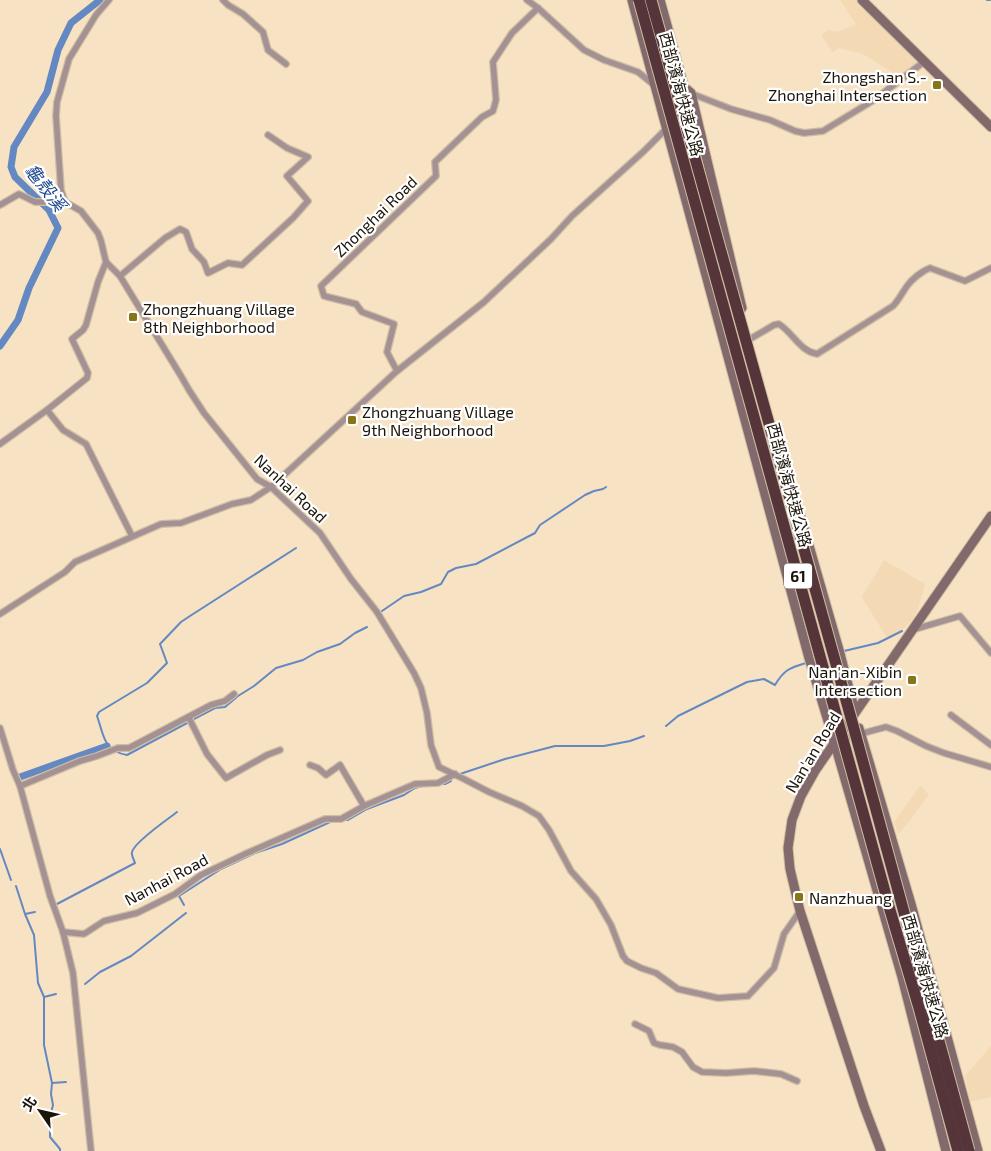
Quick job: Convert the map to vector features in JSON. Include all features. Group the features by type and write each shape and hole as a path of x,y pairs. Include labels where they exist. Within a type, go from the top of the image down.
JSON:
{"highway":[{"name":"西部濱海快速公路","path":"639,0 958,1151"},
{"name":"西部濱海快速公路","path":"651,0 851,718 969,1151"}],"street":[{"path":"65,202 61,190 56,116 57,102 69,58 96,15 109,0"},
{"path":"223,0 243,14 263,32 268,50 286,64"},
{"path":"527,0 584,50 604,60 638,72 656,86 691,93 731,109 770,120 795,131 823,131 874,100 925,61"},
{"path":"632,0 809,658 902,977 946,1151"},
{"path":"660,0 684,87 691,93 750,339 911,904 978,1151"},
{"path":"862,0 991,127"},
{"name":"Zhonghai Road","path":"397,371 387,352 394,324 362,312 356,304 324,296 321,286 436,176 435,162 482,117 493,111 496,100 493,62 512,33 538,8"},
{"path":"0,614 65,572 75,562 161,524 182,523 232,504 251,500 271,487 397,371 484,302 551,239 572,216 643,152 666,128 691,93"},
{"path":"120,276 165,238 180,229 186,232 192,249 204,262 208,273 228,263 242,265 293,218 308,201 288,176 308,157 287,148 268,136"},
{"path":"0,205 19,194 35,202 65,202 81,211 98,234 106,262 98,282 86,325 72,339 88,373 87,378 0,444"},
{"name":"Nanhai Road","path":"106,262 120,276 188,390 204,413 258,479 271,487 320,533 351,579 377,612 422,688 431,745 439,767 539,816 549,830 571,871 596,899 611,925 627,961 656,973 678,989 718,998 748,996 774,968 784,934 800,911"},
{"path":"750,339 779,324 804,349 817,354 893,306 908,285 925,270 930,268 965,281 991,268"},
{"path":"47,410 63,430 86,444 132,536"},
{"name":"Nan'an Road","path":"881,1151 864,1106 800,911 790,869 788,848 792,820 801,796 834,741 991,516"},
{"path":"912,630 960,616 991,653"},
{"path":"20,786 80,761 118,748 129,748 211,705 225,702 234,694"},
{"path":"951,715 991,745"},
{"path":"189,718 207,754 226,778 267,755 280,750"},
{"path":"834,741 886,727 944,754 991,767"},
{"path":"0,728 20,786 50,896 63,932 73,973 91,1151"},
{"path":"310,766 318,768 326,775 340,765 364,806"},
{"name":"Nanhai Road","path":"63,932 84,934 104,921 137,913 175,894 201,875 245,854 326,819 341,819 364,806 415,784 438,783 455,774"},
{"path":"635,1024 649,1031 654,1043 673,1047 682,1052 693,1067 702,1072 754,1071 781,1074 797,1081"}],"shaded area":[{"path":"840,0 858,0 921,62 901,78 863,54 839,48 833,52 821,35 828,30 838,32 856,24"},
{"path":"884,560 925,584 913,619 901,631 887,638 862,597"},
{"path":"920,786 929,794 898,834 894,822"},
{"path":"991,1046 991,1097 970,1102 965,1076"}],"waterway":[{"name":"龜殼溪","path":"0,346 18,320 29,288 58,228 49,210 15,177 11,167 14,147 47,92 58,50 71,23 100,0"},
{"path":"382,611 404,596 441,584 448,572 456,568 476,564 535,533 540,525 585,495 606,487"},
{"path":"187,723 127,755 119,753 109,746 103,736 97,716 99,712 147,683 167,663 160,644 181,622 296,548"},
{"path":"194,719 215,708 225,707 276,668 303,660 317,652 340,644 367,627"},
{"path":"844,651 878,643 902,631"},
{"path":"666,726 678,716 747,682 764,679 775,685 788,670 806,663"},
{"path":"460,774 505,759 555,746 604,746 644,736"},
{"path":"20,777 107,746"},
{"path":"439,784 451,781"},
{"path":"345,820 422,786"},
{"path":"57,904 135,863 132,856 134,848 159,825 177,812"},
{"path":"184,905 179,896 221,869 330,822"},
{"path":"0,849 11,880"},
{"path":"16,886 34,935 38,983 44,997 44,1045 52,1083 53,1105 50,1117 50,1137 60,1151"},
{"path":"25,914 35,912"},
{"path":"85,984 100,972 131,956 186,913"},
{"path":"44,997 56,994"},
{"path":"52,1083 66,1082"}],"place":[{"name":"Zhongshan S.- Zhonghai Intersection","path":"937,85"},
{"name":"Zhongzhuang Village 8th Neighborhood","path":"133,317"},
{"name":"Zhongzhuang Village 9th Neighborhood","path":"352,420"},
{"name":"Nan'an-Xibin Intersection","path":"912,680"},
{"name":"Nanzhuang","path":"799,897"}]}
